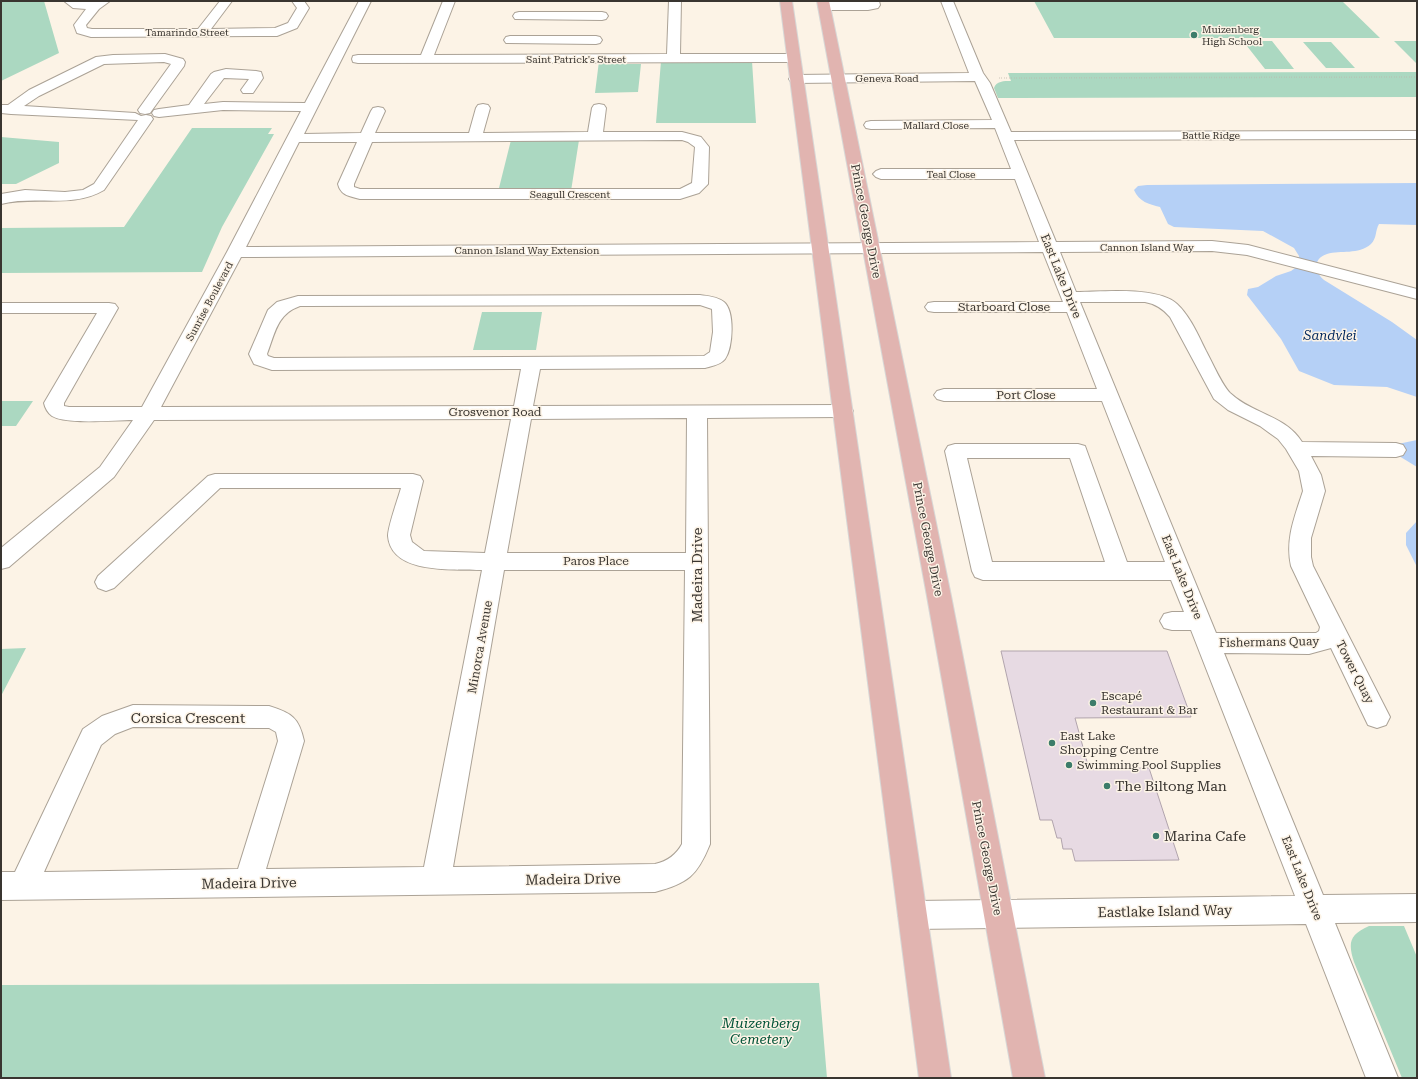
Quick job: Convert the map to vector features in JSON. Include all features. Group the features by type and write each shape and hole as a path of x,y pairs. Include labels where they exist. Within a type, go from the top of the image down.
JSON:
{"main road":[{"path":"786,1 935,1078"},
{"name":"Prince George Drive","path":"823,3 939,596 1029,1078"}],"street":[{"name":"Tamarindo Street","path":"70,1 77,5 101,3"},
{"path":"202,32 226,1"},
{"name":"Tamarindo Street","path":"101,3 80,25 81,30 84,32 269,32 285,30 293,25 303,8 298,1"},
{"name":"Sunrise Boulevard","path":"1,561 114,465 148,414 235,252 365,1"},
{"path":"426,59 449,1"},
{"path":"560,16 562,1"},
{"path":"672,58 675,1"},
{"path":"823,3 871,6 874,5 873,1"},
{"name":"East Lake Drive","path":"947,1 978,77 983,83 1003,130 1382,1078"},
{"path":"519,16 602,16"},
{"path":"510,40 596,40"},
{"path":"551,65 555,40"},
{"path":"1,199 17,196 74,196 84,195 95,191 146,115 177,66 178,62 166,58 113,58 95,62 30,95 6,110"},
{"name":"Saint Patrick's Street","path":"358,59 426,59 551,65 672,58 793,58"},
{"path":"392,72 397,59"},
{"path":"194,109 216,77 222,74 256,74 256,78 248,90"},
{"name":"Geneva Road","path":"796,79 978,77"},
{"path":"6,110 146,115 194,109 219,112 312,103"},
{"path":"475,137 483,108"},
{"path":"595,137 599,108"},
{"name":"Seagull Crescent","path":"294,138 342,137 366,137 595,137 682,136 693,138 699,142 702,147 700,184 696,189 680,194 360,194 351,192 347,189 346,184 366,137 378,111"},
{"name":"Mallard Close","path":"871,125 1003,130"},
{"name":"Battle Ridge","path":"1003,130 1417,135"},
{"name":"Teal Close","path":"881,174 1020,174"},
{"name":"Cannon Island Way","path":"871,248 1212,246 1248,250 1417,294"},
{"name":"Cannon Island Way Extension","path":"235,252 871,248"},
{"name":"Fishermans Quay","path":"1071,302 1145,297 1169,304 1178,316 1216,390 1232,404 1269,422 1283,432 1297,449 1311,475 1314,485 1314,492 1300,540 1298,555 1332,628 1331,634 1327,640 1322,643 1204,632"},
{"path":"700,300 718,305 722,313 720,350 716,357 705,362 531,364 272,364 261,360 258,354 274,314 284,306 298,301 700,300"},
{"name":"Starboard Close","path":"934,307 1071,302"},
{"name":"Grosvenor Road","path":"1,308 109,308 56,399 54,407 59,412 69,414 843,410"},
{"name":"Minorca Avenue","path":"436,881 531,364"},
{"name":"Port Close","path":"944,396 1109,395"},
{"name":"Madeira Drive","path":"12,886 655,878 668,875 677,870 692,856 696,844 697,411"},
{"path":"1297,449 1396,450"},
{"path":"1119,571 1078,451 956,451 983,571 1119,571 1179,571"},
{"name":"Paros Place","path":"106,582 214,481 413,480 399,535 400,542 405,551 412,556 423,559 495,562 697,560"},
{"path":"1172,621 1204,632"},
{"name":"Tower Quay","path":"1332,628 1377,717"},
{"name":"Corsica Crescent","path":"12,886 92,736 104,726 118,719 133,716 269,718 282,721 289,729 291,741 248,883"},
{"name":"Eastlake Island Way","path":"913,914 1315,909 1415,913"}],"path":[{"path":"978,77 1417,77"}],"green space":[{"path":"1,1 44,1 59,53 1,81"},
{"path":"1034,1 1342,1 1380,38 1054,38"},
{"path":"1243,41 1272,41 1294,69 1265,69"},
{"path":"1394,41 1417,41 1417,64"},
{"path":"1303,42 1331,42 1355,68 1326,68"},
{"path":"599,61 609,61 609,64 641,64 638,92 595,93"},
{"path":"661,61 752,61 756,123 656,123"},
{"path":"1417,72 1417,97 998,98 994,88 998,83 1003,81 1011,81 1008,73"},
{"path":"192,128 272,128 268,134 274,134 222,227 202,272 1,273 1,228 124,227"},
{"path":"1,137 59,142 59,163 16,184 1,184"},
{"path":"511,140 579,140 571,191 498,192"},
{"path":"482,312 542,312 536,350 473,350"},
{"path":"1,401 33,401 16,426 1,426"},
{"path":"26,648 1,696 1,649"},
{"path":"1369,926 1404,926 1417,957 1417,1078 1402,1078 1354,962 1351,950 1352,940 1357,933"},
{"name":"Muizenberg Cemetery","path":"819,983 827,1078 1,1078 1,985"}],"water":[{"name":"Sandvlei","path":"1417,183 1417,225 1379,224 1371,244 1361,250 1332,253 1322,256 1317,262 1316,266 1324,280 1392,322 1417,340 1417,397 1387,387 1334,385 1299,371 1281,339 1247,295 1248,289 1258,287 1276,276 1291,271 1298,266 1299,256 1294,248 1263,231 1174,227 1168,224 1160,207 1142,200 1134,190 1138,186 1147,185"},
{"path":"1417,440 1417,467 1399,456 1393,445"},
{"path":"1417,521 1417,567 1406,545 1406,533"}],"building":[{"name":"East Lake Shopping Centre","path":"1001,651 1167,651 1191,717 1075,718 1089,769 1149,768 1179,860 1075,861 1072,849 1063,849 1061,838 1057,838 1052,820 1040,820"}],"place":[{"name":"Muizenberg High School","path":"1194,35"},
{"name":"Escapé Restaurant & Bar","path":"1093,703"},
{"name":"East Lake Shopping Centre","path":"1052,743"},
{"name":"Swimming Pool Supplies","path":"1069,765"},
{"name":"The Biltong Man","path":"1107,786"},
{"name":"Marina Cafe","path":"1156,836"}]}
